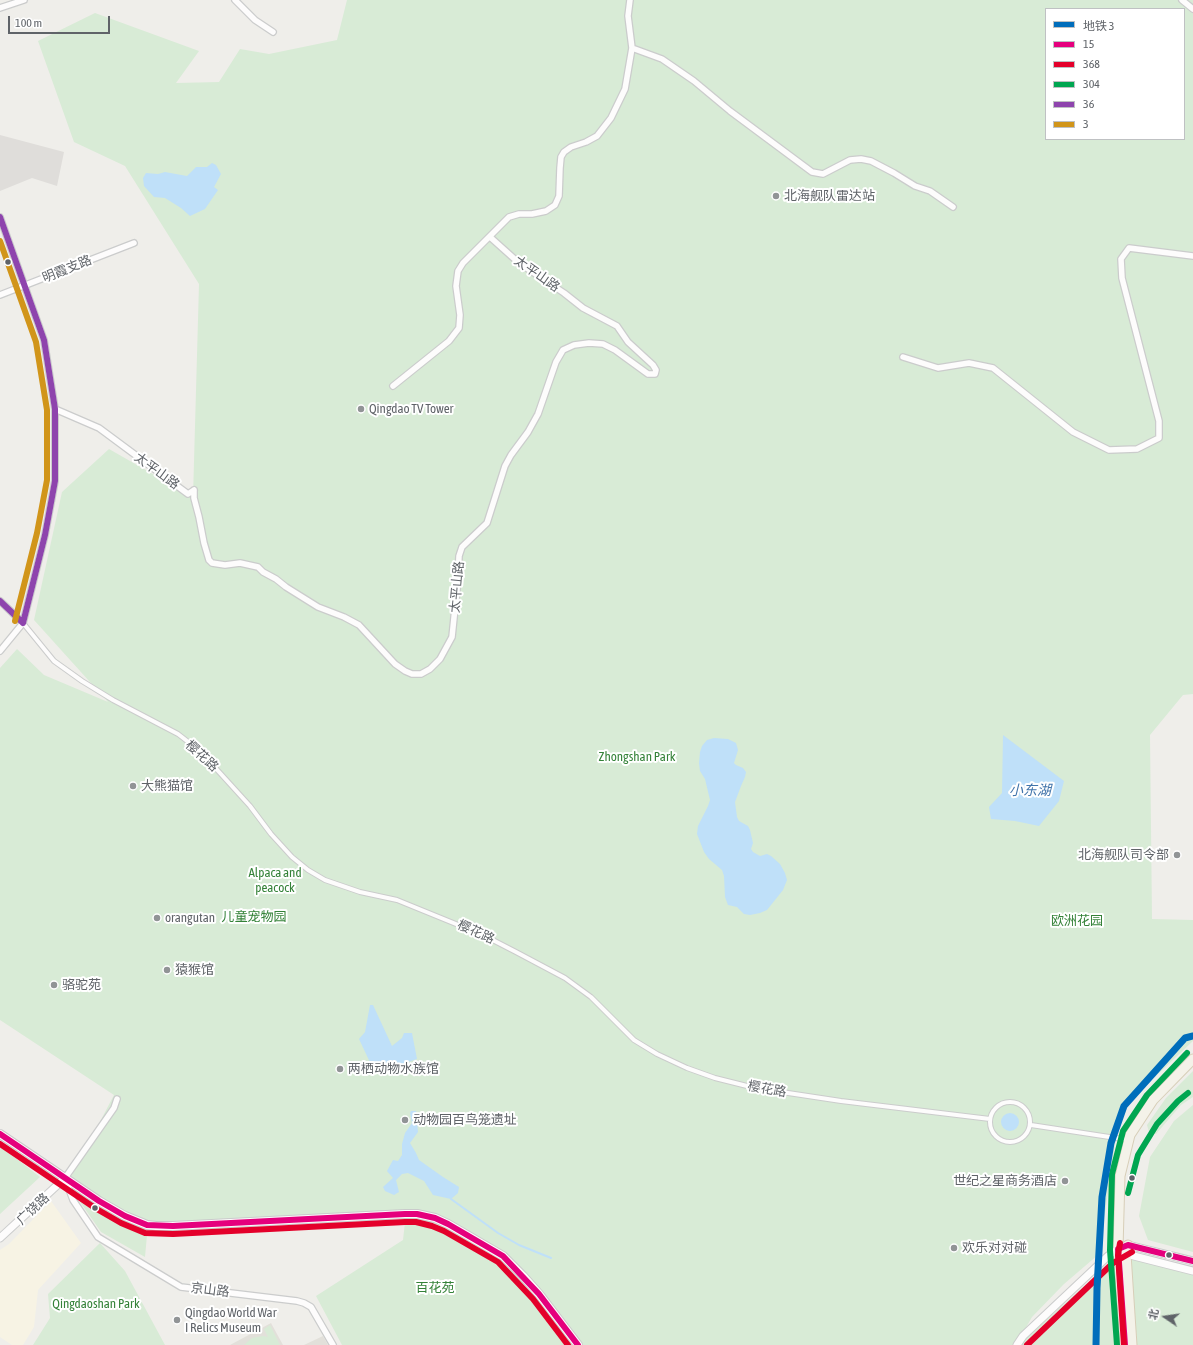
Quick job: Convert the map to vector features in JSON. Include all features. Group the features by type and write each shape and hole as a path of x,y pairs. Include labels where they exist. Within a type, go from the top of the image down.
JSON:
{"main road":[{"path":"1132,1345 1124,1250 1120,1176 1130,1135 1152,1100 1193,1059"},
{"path":"0,1134 64,1178 125,1216 138,1222 156,1226 405,1214 417,1214 435,1218 503,1256 539,1294 578,1345"},
{"path":"1124,1250 1125,1345"}],"street":[{"path":"0,8 24,0"},
{"path":"235,0 255,20 273,32"},
{"path":"393,386 450,341 459,328 460,315 456,286 458,271 463,263 508,217 519,214 532,214 546,211 555,205 559,196 561,157 564,152 571,147 586,142 597,136 611,118 625,89 632,48 628,16 630,0"},
{"path":"1182,0 1193,9"},
{"path":"632,48 662,59 694,81 730,111 812,172 823,174 850,160 861,159 871,161 915,186 930,191 953,208"},
{"path":"0,217 44,340 55,409 55,481 45,535 23,623 0,651"},
{"name":"太平山路","path":"55,409 99,428 188,494 194,490 194,498 204,543 209,560 212,563 225,565 240,563 258,567 318,607 344,617 359,625 395,664 412,674 421,674 430,670 440,659 452,637 459,556 462,547 487,523 505,466 528,432 538,414 556,362 563,350 574,345 589,342 603,344 615,350 648,374 655,374 656,370 653,365 628,342 617,326 583,308 564,293 519,263 490,237"},
{"name":"明霞支路","path":"0,295 134,242"},
{"path":"903,357 938,368 969,363 993,368 1073,432 1108,450 1137,449 1159,438 1159,421 1122,278 1121,259 1129,248 1193,256"},
{"path":"0,601 23,623"},
{"name":"樱花路","path":"23,623 54,661 82,681 113,700 178,734 200,751 250,806 271,834 292,857 308,870 325,880 360,892 397,900 483,935 516,952 565,978 592,997 634,1040 657,1054 687,1068 715,1078 755,1088 841,1101 990,1119"},
{"path":"64,1178 114,1108 117,1099"},
{"path":"1007,1101 1014,1101 1020,1103 1029,1112 1031,1125 1024,1138 1011,1143 1004,1142 993,1133 990,1126 990,1119 992,1112 996,1107 1007,1101"},
{"path":"1031,1125 1129,1140"},
{"name":"广饶路","path":"0,1238 64,1178"},
{"name":"京山路","path":"64,1178 73,1200 98,1236 181,1287 304,1303 311,1307 333,1345"},
{"path":"1017,1345 1023,1336 1102,1261 1124,1250 1193,1261"},
{"path":"1124,1250 1193,1271"}],"shaded area":[{"path":"0,135 64,152 57,186 32,178 0,191"},
{"path":"51,1201 81,1243 38,1290 34,1327 23,1345 12,1345 0,1337 0,1250 9,1244"},
{"path":"271,1323 283,1345 230,1345"},
{"path":"323,1336 328,1345 304,1345"}],"green space":[{"name":"Zhongshan Park","path":"347,0 1193,0 1193,694 1183,695 1150,735 1152,919 1193,920 1193,1041 1120,1110 1099,1254 1064,1284 1032,1317 1016,1345 342,1345 316,1296 403,1240 405,1222 404,1216 148,1224 145,1257 101,1232 76,1196 71,1177 114,1095 0,1020 0,668 17,649 44,675 108,702 34,620 62,492 109,449 193,497 199,284 125,166 74,142 38,41 95,13 199,51 176,83 219,82 240,49 269,54 337,40"},
{"path":"1193,1071 1193,1097 1181,1105 1156,1134 1149,1132 1147,1125 1166,1098"},
{"path":"1193,1105 1193,1252 1148,1240 1139,1216 1150,1157 1174,1121"},
{"path":"0,1146 40,1177 0,1214"},
{"name":"Qingdaoshan Park","path":"100,1243 125,1271 165,1345 33,1345 50,1318 48,1294"},
{"path":"1131,1259 1193,1274 1193,1345 1137,1345"},
{"path":"1110,1263 1115,1345 1020,1345 1025,1339"},
{"path":"270,1325 280,1345 244,1345 252,1338 263,1336 268,1337 264,1329"}],"water":[{"path":"212,163 216,165 221,174 214,187 218,190 205,209 190,216 181,208 165,198 154,197 144,186 143,178 146,173 158,174 165,172 187,176 196,167 207,167"},
{"name":"小东湖","path":"1003,735 1064,781 1059,801 1039,826 1015,821 991,819 989,807 1002,793"},
{"path":"714,738 728,739 736,743 738,750 734,763 743,768 746,772 735,802 739,821 748,826 750,830 753,843 751,849 760,856 767,854 771,856 780,864 787,880 783,890 767,910 760,913 750,915 744,914 737,907 728,905 725,897 724,876 722,870 709,859 704,852 697,834 698,826 710,800 705,779 700,771 700,752 702,746 707,740"},
{"path":"370,1005 373,1005 392,1046 402,1038 404,1033 412,1033 417,1059 375,1073 359,1039 365,1032"},
{"path":"411,1111 416,1111 418,1132 410,1143 419,1160 459,1187 458,1193 451,1199 433,1195 424,1181 408,1173 402,1174 396,1180 399,1192 394,1195 385,1191 383,1187 393,1178 387,1171 393,1160 398,1161 402,1155 402,1144 405,1133 412,1123"},
{"path":"1006,1113 1014,1113 1019,1118 1017,1129 1014,1131 1006,1131 1001,1126 1001,1118"}],"waterway":[{"path":"451,1199 498,1233 519,1245 551,1258"}],"metro line":[{"name":"3","path":"1096,1345 1097,1288 1102,1197 1111,1143 1124,1106 1185,1038 1193,1036"}],"transit line":[{"name":"36","path":"0,217 44,340 55,409 55,481 45,535 23,623"},
{"name":"3","path":"0,241 36,342 47,410 47,480 37,533 15,621"},
{"name":"36","path":"0,601 23,623"},
{"name":"304","path":"1117,1345 1110,1250 1112,1174 1123,1131 1147,1095 1187,1053"},
{"name":"304","path":"1128,1193 1138,1155 1157,1124 1178,1101 1188,1093"},
{"name":"15","path":"0,1134 99,1201 125,1216 147,1225 173,1226 405,1214 417,1214 435,1218 503,1256 539,1294 578,1345"},
{"name":"368","path":"0,1144 95,1208 121,1223 145,1233 173,1234 405,1222 416,1222 432,1226 444,1231 498,1262 533,1299 568,1345"},
{"name":"368","path":"1120,1243 1118,1255 1124,1345"},
{"name":"15","path":"1125,1345 1118,1249 1128,1245 1193,1261"},
{"name":"368","path":"1027,1345 1113,1263 1132,1252"}],"place":[{"name":"北海舰队雷达站","path":"776,196"},
{"name":"Qingdao TV Tower","path":"361,409"},
{"name":"大熊猫馆","path":"133,786"},
{"name":"北海舰队司令部","path":"1177,855"},
{"name":"orangutan","path":"157,918"},
{"name":"猿猴馆","path":"167,970"},
{"name":"骆驼苑","path":"54,985"},
{"name":"两栖动物水族馆","path":"340,1069"},
{"name":"动物园百鸟笼遗址","path":"405,1120"},
{"name":"世纪之星商务酒店","path":"1065,1181"},
{"name":"欢乐对对碰","path":"954,1248"},
{"name":"Qingdao World War I Relics Museum","path":"177,1320"}],"park label":[{"name":"Alpaca and peacock","path":"275,880"},
{"name":"儿童宠物园","path":"254,917"},
{"name":"欧洲花园","path":"1077,921"},
{"name":"百花苑","path":"435,1288"}]}
